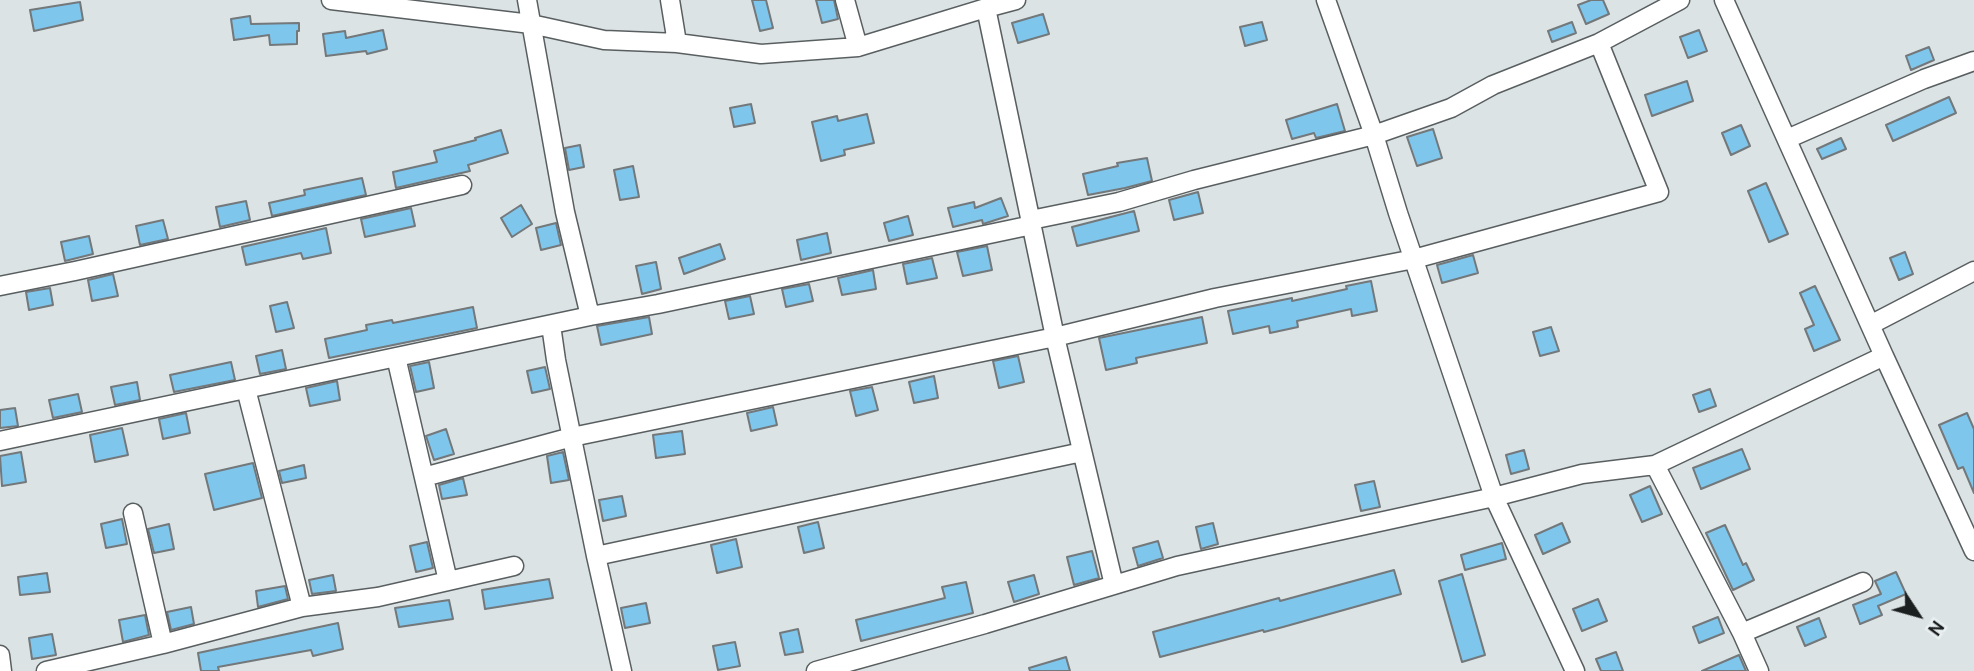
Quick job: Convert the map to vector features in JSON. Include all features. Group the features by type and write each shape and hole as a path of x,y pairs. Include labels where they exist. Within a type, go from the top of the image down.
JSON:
{"street":[{"path":"331,0 531,24 604,40 677,43 761,54 858,47 1008,1"},
{"path":"527,0 565,212 590,316"},
{"path":"670,0 677,43"},
{"path":"845,0 858,47"},
{"path":"1326,0 1374,135 1494,497 1575,671"},
{"path":"0,441 590,316 658,304 1119,202 1194,180 1374,135 1451,108 1493,85 1599,43 1680,0"},
{"path":"1724,0 1974,551"},
{"path":"986,8 1055,337 1114,585"},
{"path":"424,477 572,437 1055,337 1215,298 1414,259 1658,192 1599,43"},
{"path":"1787,139 1924,79 1974,61"},
{"path":"0,286 462,184"},
{"path":"1870,325 1974,271"},
{"path":"551,325 596,556 622,671"},
{"path":"818,671 1177,566 1494,497 1582,474 1655,466 1884,356"},
{"path":"396,357 448,581"},
{"path":"246,388 302,607"},
{"path":"596,556 1082,452"},
{"path":"1655,466 1759,671"},
{"path":"133,513 163,644"},
{"path":"46,671 163,644 302,607 378,597 514,566"},
{"path":"1742,633 1863,582"},
{"path":"0,654 2,671"}],"building":[{"path":"752,0 766,0 773,28 760,31"},
{"path":"816,0 834,0 838,19 822,23"},
{"path":"1591,0 1603,0 1609,14 1586,24 1578,5"},
{"path":"80,2 83,20 34,31 30,10"},
{"path":"1043,14 1049,34 1018,43 1012,23"},
{"path":"250,16 251,24 299,23 297,44 270,45 269,35 234,40 231,19"},
{"path":"1262,22 1267,40 1245,46 1240,27"},
{"path":"1572,22 1576,33 1552,42 1548,31"},
{"path":"383,30 387,49 367,54 366,51 326,56 323,34 345,31 346,38"},
{"path":"1699,30 1707,51 1688,58 1680,37"},
{"path":"1929,47 1934,60 1911,70 1906,56"},
{"path":"1687,81 1693,101 1652,116 1645,95"},
{"path":"1949,97 1956,113 1893,141 1886,125"},
{"path":"751,104 755,123 734,127 730,108"},
{"path":"1337,104 1345,131 1316,138 1314,133 1292,139 1286,120"},
{"path":"867,114 874,143 844,150 845,155 821,161 812,122 837,116 838,121"},
{"path":"1741,125 1750,146 1731,155 1722,133"},
{"path":"1433,129 1442,158 1417,166 1407,137"},
{"path":"501,130 508,153 468,165 470,171 396,188 393,172 437,162 434,151"},
{"path":"1841,138 1846,149 1822,159 1817,149"},
{"path":"580,145 584,167 569,170 565,148"},
{"path":"1147,158 1152,181 1088,195 1083,174 1118,166 1117,163"},
{"path":"633,166 639,197 620,200 614,170"},
{"path":"362,178 366,195 272,216 269,203 305,195 304,190"},
{"path":"1766,183 1788,234 1769,242 1748,191"},
{"path":"1198,192 1203,213 1174,220 1169,200"},
{"path":"1001,198 1008,216 983,224 982,220 953,227 948,208 974,202 975,208"},
{"path":"246,201 250,220 220,227 216,207"},
{"path":"521,205 532,224 512,237 501,218"},
{"path":"411,208 415,226 365,237 361,219"},
{"path":"1134,211 1139,231 1077,246 1072,227"},
{"path":"908,216 913,235 889,241 884,223"},
{"path":"163,220 168,239 140,245 136,226"},
{"path":"556,223 561,245 541,250 536,228"},
{"path":"326,228 331,253 303,259 301,253 246,265 242,247"},
{"path":"827,233 831,253 801,260 797,240"},
{"path":"89,236 93,254 65,261 61,242"},
{"path":"720,244 725,259 684,274 679,258"},
{"path":"987,246 992,270 963,276 957,252"},
{"path":"1905,252 1913,274 1899,280 1890,258"},
{"path":"1473,255 1478,273 1442,283 1437,265"},
{"path":"932,258 937,278 907,284 903,264"},
{"path":"656,262 661,289 642,294 636,266"},
{"path":"873,270 876,289 842,295 838,278"},
{"path":"113,274 118,296 92,301 88,280"},
{"path":"1371,281 1377,311 1352,316 1351,309 1297,321 1298,327 1270,333 1269,326 1233,334 1228,311 1292,298 1292,301"},
{"path":"809,284 813,301 786,307 782,289"},
{"path":"1815,286 1840,340 1814,351 1805,329 1814,325 1800,293"},
{"path":"50,288 53,305 29,310 26,292"},
{"path":"750,296 754,314 729,319 725,301"},
{"path":"287,302 294,328 276,332 270,306"},
{"path":"473,307 477,328 329,358 325,339 367,330 366,325 392,320 393,323"},
{"path":"649,317 652,334 601,345 597,326"},
{"path":"1202,317 1207,343 1136,358 1137,363 1106,370 1099,338"},
{"path":"1551,327 1559,351 1540,356 1533,332"},
{"path":"282,350 286,369 260,374 256,356"},
{"path":"1018,356 1024,382 999,388 993,361"},
{"path":"231,362 235,380 174,392 170,375"},
{"path":"429,362 434,388 416,392 410,366"},
{"path":"545,367 550,389 532,393 527,371"},
{"path":"934,376 938,398 914,403 909,382"},
{"path":"337,381 340,400 310,406 306,388"},
{"path":"137,382 140,400 115,405 111,387"},
{"path":"872,387 878,410 856,416 850,391"},
{"path":"1710,389 1716,406 1699,412 1693,395"},
{"path":"78,394 82,412 53,418 49,400"},
{"path":"773,407 777,425 751,431 747,413"},
{"path":"15,408 18,426 0,428 0,410"},
{"path":"186,413 190,433 163,439 159,419"},
{"path":"1967,413 1974,429 1974,493 1963,467 1958,469 1939,425"},
{"path":"122,428 128,455 95,462 90,435"},
{"path":"446,429 454,454 434,460 426,436"},
{"path":"682,431 685,454 656,458 653,435"},
{"path":"1742,449 1750,469 1701,489 1693,468"},
{"path":"1524,450 1529,469 1511,474 1506,455"},
{"path":"21,452 26,482 2,486 0,456"},
{"path":"563,452 569,480 551,483 547,456"},
{"path":"253,463 262,498 214,510 205,474"},
{"path":"304,465 306,478 282,483 279,471"},
{"path":"463,478 467,495 442,499 439,485"},
{"path":"1374,481 1380,507 1361,511 1355,485"},
{"path":"1650,486 1662,514 1642,522 1630,495"},
{"path":"622,496 626,516 603,521 599,500"},
{"path":"122,519 127,544 106,548 101,524"},
{"path":"818,522 824,548 804,553 798,527"},
{"path":"1213,523 1218,544 1201,549 1196,527"},
{"path":"1562,523 1570,542 1543,554 1535,535"},
{"path":"169,524 174,549 154,553 148,529"},
{"path":"1725,525 1743,565 1746,563 1754,580 1733,590 1706,533"},
{"path":"736,539 742,567 717,573 711,545"},
{"path":"1158,541 1163,558 1138,566 1133,548"},
{"path":"427,542 433,568 416,572 410,546"},
{"path":"1502,543 1506,559 1465,570 1461,555"},
{"path":"1092,551 1099,578 1074,585 1067,557"},
{"path":"1394,570 1401,594 1264,632 1263,630 1160,657 1153,632"},
{"path":"1896,572 1906,594 1878,606 1882,615 1860,624 1853,605 1881,594 1875,581"},
{"path":"47,573 50,592 20,595 18,577"},
{"path":"1462,574 1485,655 1462,662 1439,581"},
{"path":"333,575 336,591 312,594 309,580"},
{"path":"1034,575 1039,594 1014,602 1008,582"},
{"path":"549,579 553,598 485,609 482,590"},
{"path":"966,582 973,613 861,641 856,620 945,598 942,587"},
{"path":"285,586 288,599 258,607 256,591"},
{"path":"1598,599 1607,621 1582,631 1573,609"},
{"path":"449,600 453,619 399,627 395,608"},
{"path":"646,603 650,623 625,628 621,608"},
{"path":"191,607 194,624 171,630 167,612"},
{"path":"145,615 149,635 123,642 119,620"},
{"path":"1718,617 1724,633 1699,643 1693,627"},
{"path":"1819,618 1826,637 1805,646 1797,627"},
{"path":"338,623 343,649 313,656 311,650 218,667 219,671 201,671 198,653"},
{"path":"798,629 803,652 785,655 780,633"},
{"path":"52,634 56,655 32,659 29,638"},
{"path":"735,642 740,666 718,670 713,646"},
{"path":"1616,652 1623,671 1601,671 1596,659"},
{"path":"1739,655 1746,671 1702,671"},
{"path":"1066,657 1070,671 1030,671 1029,668"}]}
